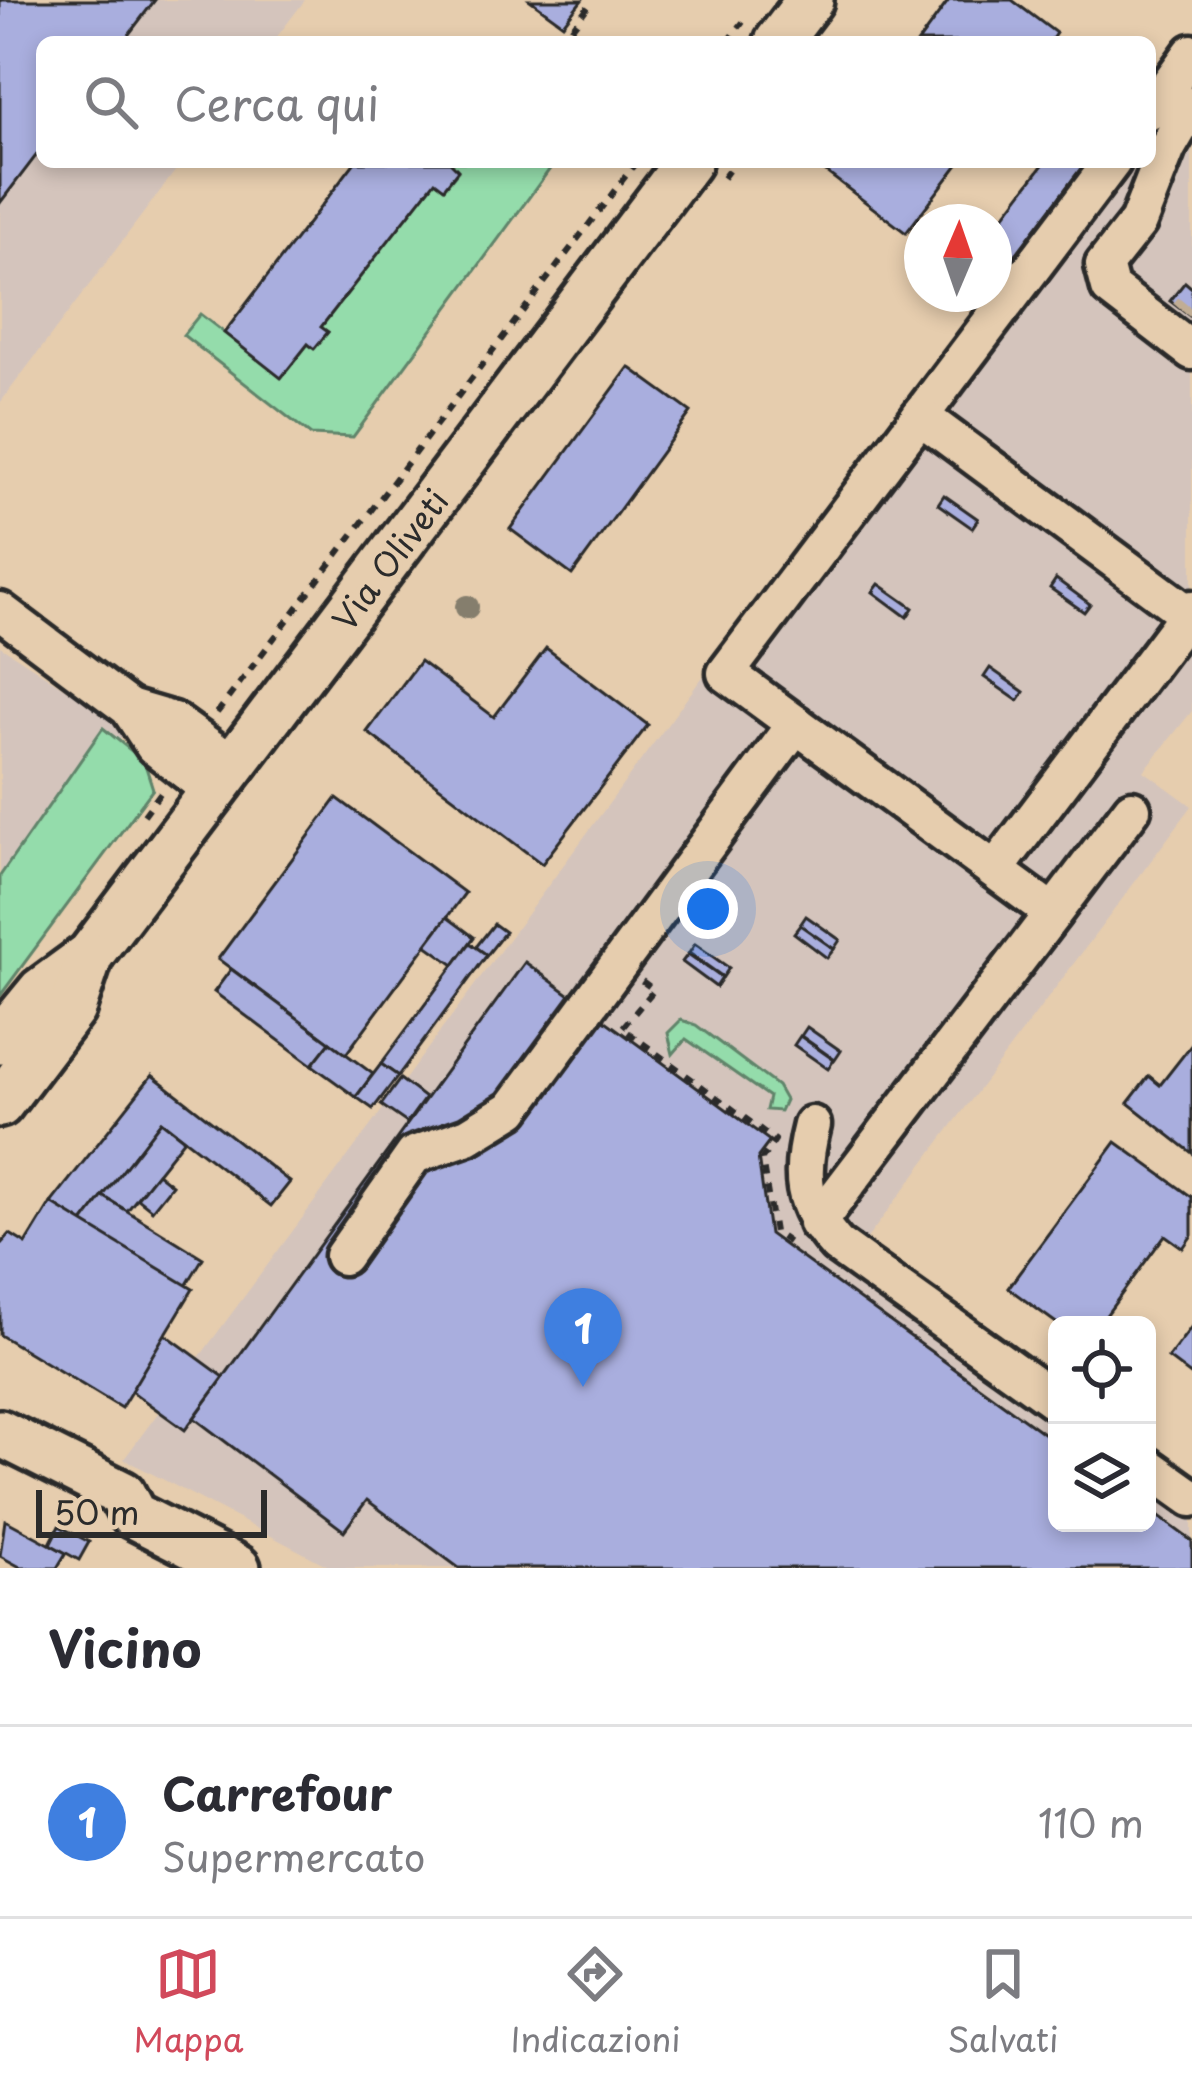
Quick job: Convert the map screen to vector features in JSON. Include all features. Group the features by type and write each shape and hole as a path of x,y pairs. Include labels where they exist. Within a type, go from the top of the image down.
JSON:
{"main road":[{"path":"783,36 810,0"},
{"name":"Via Oliveti","path":"0,1104 72,1009 90,955 206,766 683,168"},
{"name":"Via Oliveti","path":"0,1041 40,991 90,955"},
{"path":"0,1432 122,1494 133,1515"},
{"path":"0,1462 110,1518 133,1515 237,1568"}],"lane":[{"path":"1156,103 1192,53"},
{"path":"1184,333 1110,288 1104,265 1138,221 1167,148 1192,105"},
{"path":"1053,913 726,673 1107,168"},
{"path":"920,416 1190,612 995,871"},
{"path":"0,611 129,708 154,746 206,766"},
{"path":"344,1256 414,1155 468,1136 512,1108 796,724"},
{"path":"818,1223 1132,809"},
{"path":"812,1125 801,1167 804,1194 818,1223 837,1245 1048,1396"},
{"path":"1156,1472 1192,1498"}],"path":[{"path":"566,36 593,0"},
{"path":"133,830 206,766 633,168"}],"shaded area":[{"path":"0,0 305,0 278,36 36,36 36,168 177,168 0,403"},
{"path":"1184,34 1192,40 1192,711 1144,771 1192,806 866,1240 1048,1370 1048,1532 1156,1532 1156,1446 1192,1472 1192,1568 332,1568 124,1459 973,312 1012,312 1012,260 1081,168 1156,168 1156,70"},
{"path":"0,646 128,729 0,904"}],"green space":[{"path":"455,168 551,168 353,437 311,435 183,335 200,314 282,377 308,344 315,348 328,332 321,327 435,181 445,187 458,171"},
{"path":"103,728 144,761 153,789 0,996 0,876"},
{"path":"681,1020 696,1025 777,1086 785,1100 780,1111 766,1110 769,1097 686,1039 673,1054 668,1033"}],"building":[{"path":"0,0 155,0 128,36 36,36 36,156 0,203"},
{"path":"530,0 582,0 563,24"},
{"path":"949,0 1012,0 1056,33 1054,36 922,36"},
{"path":"350,168 458,170 444,188 435,181 321,327 328,332 314,349 308,344 281,378 224,333"},
{"path":"823,168 955,168 928,204 904,204 904,231"},
{"path":"1040,168 1081,168 1012,260 1012,205"},
{"path":"1185,282 1192,288 1192,318 1170,301"},
{"path":"629,367 691,412 572,575 510,529"},
{"path":"944,495 978,519 972,528 938,504"},
{"path":"1056,579 1090,604 1084,612 1050,588"},
{"path":"879,584 913,608 907,617 873,592"},
{"path":"546,648 648,725 542,864 367,732 420,661 494,717"},
{"path":"990,668 1024,692 1018,701 984,677"},
{"path":"337,798 465,893 346,1054 218,959"},
{"path":"806,916 840,940 834,949 800,925"},
{"path":"447,917 474,937 454,965 426,945"},
{"path":"494,924 505,932 487,955 476,947"},
{"path":"800,925 834,949 827,958 794,933"},
{"path":"470,943 487,955 398,1076 381,1064"},
{"path":"695,944 729,968 723,977 689,953"},
{"path":"688,954 722,978 716,987 682,962"},
{"path":"525,962 770,1141 758,1157 769,1234 1048,1436 1048,1532 1156,1532 1156,1515 1192,1541 1192,1568 459,1568 367,1500 344,1531 194,1418"},
{"path":"231,969 330,1042 312,1065 214,992"},
{"path":"807,1027 841,1051 835,1060 801,1036"},
{"path":"800,1036 834,1060 828,1069 794,1045"},
{"path":"330,1042 373,1074 356,1097 312,1065"},
{"path":"1192,1044 1192,1153 1128,1103 1149,1076 1160,1085"},
{"path":"381,1064 398,1076 373,1109 356,1097"},
{"path":"152,1075 290,1182 271,1206 161,1121 83,1223 51,1203"},
{"path":"400,1079 425,1098 407,1123 381,1105"},
{"path":"161,1121 184,1139 127,1211 103,1196"},
{"path":"1116,1142 1192,1197 1192,1235 1183,1248 1165,1235 1106,1316 1048,1317 1008,1288"},
{"path":"157,1173 172,1185 152,1210 137,1198"},
{"path":"103,1196 203,1258 186,1286 83,1223"},
{"path":"51,1203 193,1289 121,1408 0,1335 0,1245 10,1234 26,1244"},
{"path":"1192,1326 1192,1376 1168,1358"},
{"path":"165,1334 224,1377 185,1430 131,1391"},
{"path":"5,1520 66,1553 57,1568 22,1568 0,1556"},
{"path":"59,1526 89,1542 79,1560 50,1544"}],"tunnel":[{"path":"1187,315 1192,309"}],"place":[{"name":"Carrefour","path":"583,1387"}]}
